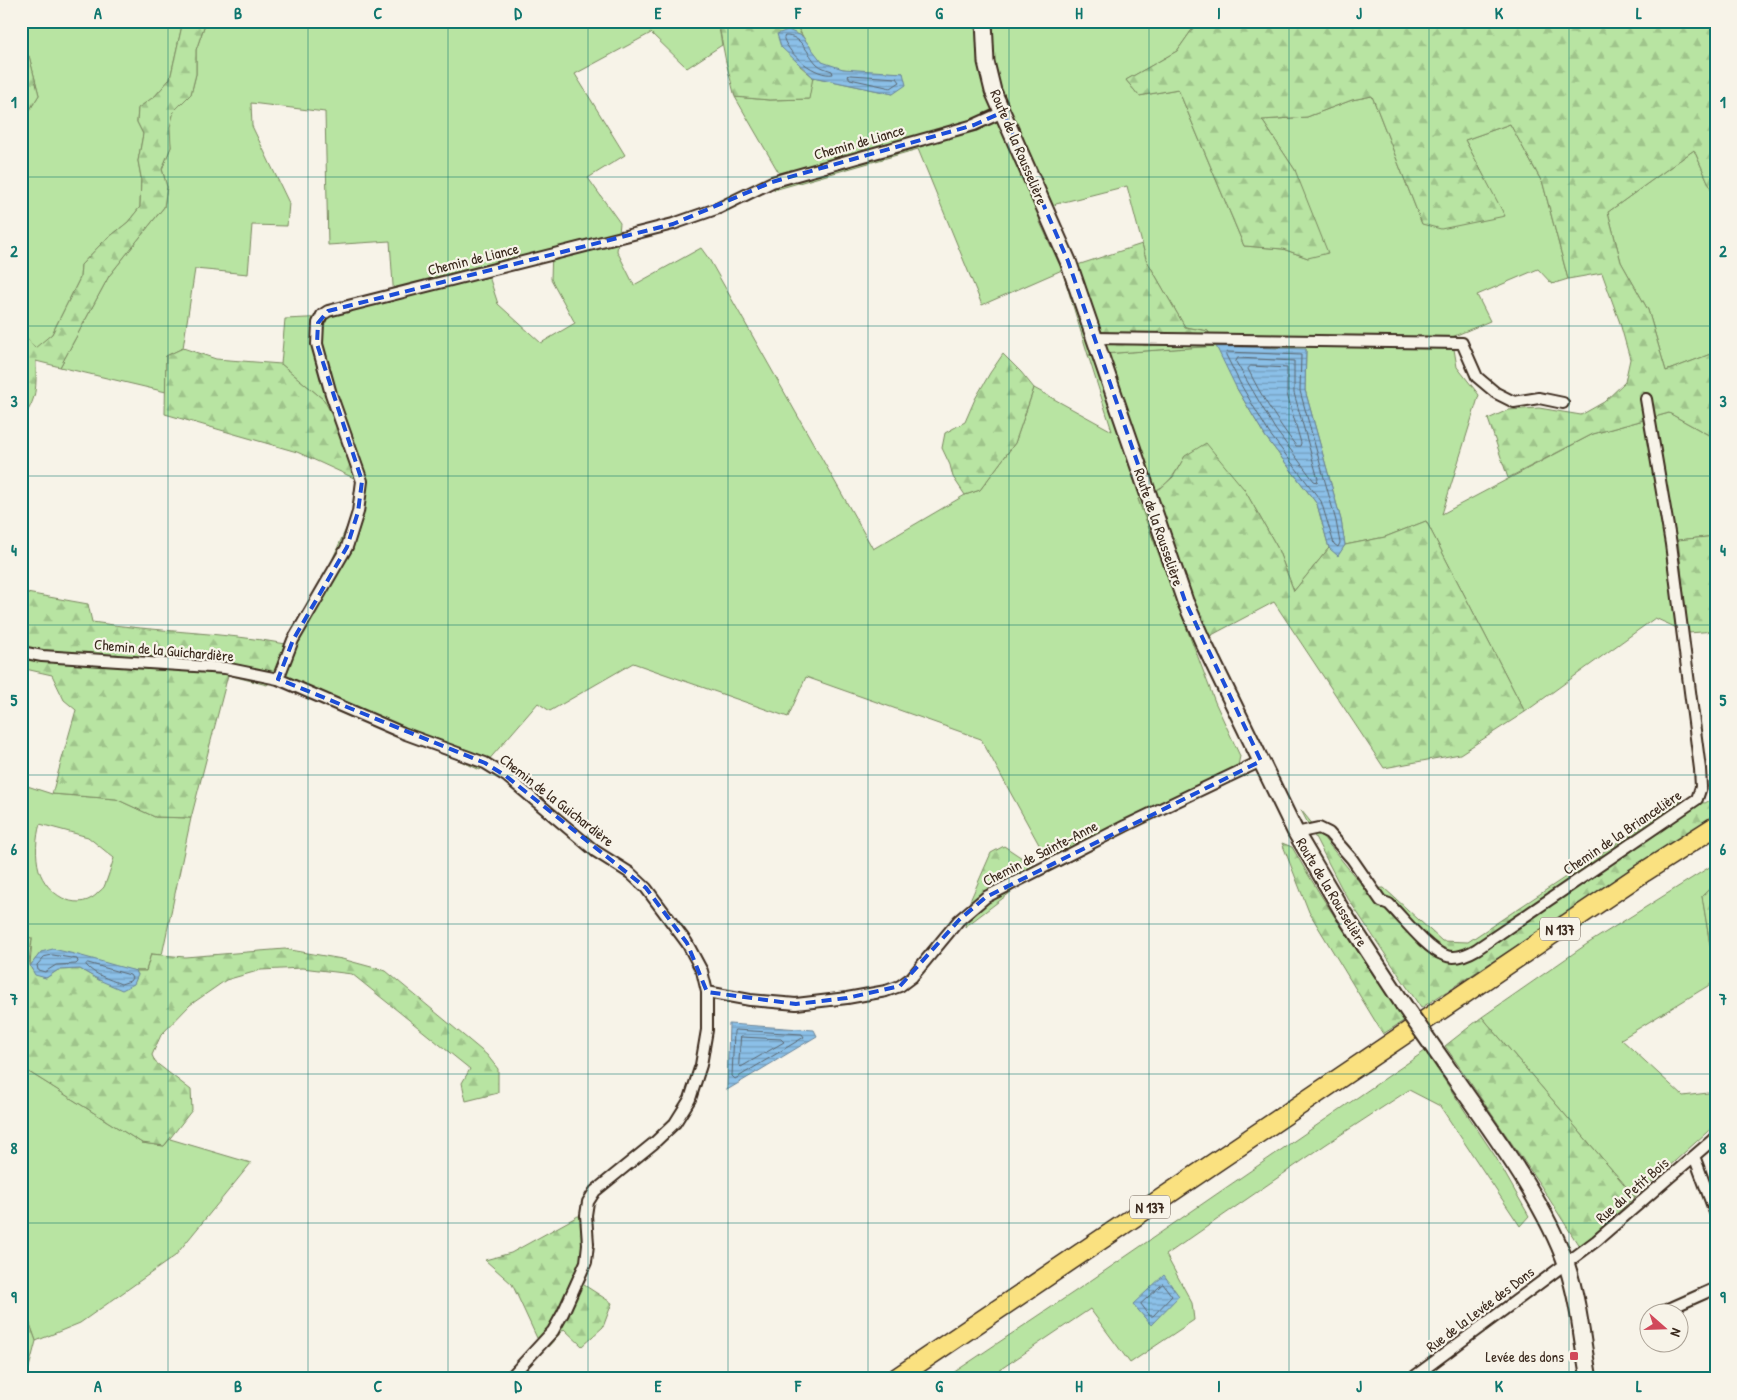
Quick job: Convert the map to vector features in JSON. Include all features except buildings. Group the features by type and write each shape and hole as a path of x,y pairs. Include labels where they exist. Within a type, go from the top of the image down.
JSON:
{"highway":[{"name":"N 137","path":"895,1379 1644,872 1716,826"},
{"name":"N 137","path":"917,1379 1553,948 1716,841"}],"street":[{"name":"Route de la Rousselière","path":"984,21 987,70 993,91 1068,261 1188,608 1203,642 1296,833 1344,914 1536,1200 1566,1264 1574,1296 1589,1379"},
{"name":"Chemin de Liance","path":"278,679 293,640 347,547 358,512 362,481 331,394 317,344 318,323 322,315 328,311 673,224 719,208 772,182 974,124 1002,112"},
{"path":"1094,338 1462,344 1477,377 1496,393 1514,402 1539,398 1563,403"},
{"name":"Chemin de la Briancelière","path":"1296,833 1319,828 1329,832 1352,859 1381,901 1389,904 1431,947 1444,956 1457,957 1477,949 1697,799 1700,787 1700,768 1671,544 1646,399"},
{"name":"Chemin de la Guichardière","path":"21,652 42,656 225,668 278,679 403,733 484,763 506,776 595,851 630,873 646,888 687,943 702,971 707,992 707,1030 701,1065 690,1099 675,1122 654,1143 595,1191 588,1202 586,1215 588,1244 586,1262 553,1331 509,1379"},
{"name":"Chemin de Sainte-Anne","path":"707,992 750,1000 796,1004 847,998 886,991 900,986 912,977 959,920 986,897 1116,830 1261,761"},
{"name":"Rue du Petit Bois","path":"1566,1264 1596,1241 1716,1137"},
{"path":"1694,1156 1716,1214"},
{"name":"Rue de la Levée des Dons","path":"1411,1379 1566,1264"},
{"path":"1684,1302 1716,1288"}],"highlighted area":[{"path":"1003,112 1068,261 1185,601 1261,761 986,897 959,920 900,986 847,998 796,1004 707,992 687,943 646,888 506,776 485,763 278,679 293,640 347,547 358,512 362,481 317,344 318,323 328,311 673,224 772,182 974,125"}],"green space":[{"path":"21,21 183,21 170,79 155,96 138,109 137,122 143,134 138,161 141,177 140,207 128,222 102,243 81,265 80,278 52,334 35,349 21,331 21,181 28,169 21,152 21,124 39,95 29,56 21,50"},
{"path":"183,21 206,21 196,50 196,74 191,94 174,111 170,127 171,147 162,169 167,187 164,207 109,276 60,367 36,361 35,392 31,406 21,421 21,331 35,348 52,334 80,278 81,265 102,243 128,222 140,207 141,177 138,161 143,134 137,122 138,108 155,96 170,79"},
{"path":"206,21 718,21 722,45 687,68 651,33 575,74 625,155 588,178 620,223 617,251 634,285 701,248 873,549 965,495 980,490 1015,443 1034,388 1112,431 1088,355 1215,346 1208,331 1185,327 1146,259 1127,186 1056,204 1039,220 1062,270 982,305 918,149 774,190 779,173 735,97 769,100 808,99 813,77 893,94 903,73 848,70 828,65 821,61 814,53 794,21 1035,21 1050,24 1050,21 1202,21 1196,24 1177,51 1126,80 1139,96 1178,89 1244,246 1283,249 1308,258 1295,170 1262,120 1307,117 1352,100 1372,96 1422,224 1486,180 1465,140 1510,124 1543,184 1568,279 1552,284 1538,269 1477,295 1490,321 1452,337 1457,367 1479,395 1442,514 1593,434 1669,413 1716,439 1716,536 1678,540 1688,633 1655,618 1525,712 1426,521 1385,537 1345,545 1341,520 1305,390 1306,349 1236,387 1265,436 1317,504 1329,548 1294,591 1277,547 1244,489 1185,456 1167,483 1138,499 1215,702 1240,756 1236,776 1053,870 981,739 806,677 788,717 633,663 550,711 538,703 480,770 439,751 350,717 272,681 286,644 329,567 353,513 356,479 324,400 281,364 285,319 328,317 394,300 390,241 328,245 325,112 251,103 252,126 289,203 287,226 252,225 248,274 195,269 183,348 166,356 166,392 60,367 109,276 164,207 167,187 162,169 171,147 169,127 174,111 191,94 196,74 196,50","holes":["552,251 551,279 575,323 541,343 498,304 486,267"]},
{"path":"718,21 794,21 802,36 796,34 800,66 813,77 809,99 769,100 735,97"},
{"path":"1202,21 1716,21 1716,200 1694,150 1608,212 1621,262 1648,310 1666,371 1716,352 1716,439 1669,413 1593,434 1508,478 1488,419 1508,410 1539,408 1581,415 1604,402 1625,382 1630,359 1620,323 1602,273 1568,279 1543,184 1510,124 1465,140 1505,216 1441,229 1422,224 1372,96 1352,100 1307,117 1262,120 1295,170 1328,253 1308,258 1283,249 1244,246 1178,89 1139,96 1126,80 1177,51 1196,24"},
{"path":"21,50 29,56 39,95 21,124"},
{"path":"1694,150 1716,200 1716,352 1666,371 1648,310 1621,262 1608,212"},
{"path":"1142,244 1146,259 1185,327 1208,331 1216,346 1088,355 1062,270"},
{"path":"183,348 216,359 281,364 324,400 335,420 356,479 297,452 165,414 166,356"},
{"path":"1003,354 1034,388 1015,443 980,490 965,495 953,477 942,448 945,433 965,422 975,399"},
{"path":"1206,443 1244,489 1277,547 1294,591 1329,548 1338,555 1345,545 1385,537 1426,521 1525,712 1460,754 1384,768 1274,602 1193,645 1138,499 1161,488 1173,477 1185,456"},
{"path":"1716,536 1716,631 1688,633 1678,540"},
{"path":"21,592 88,604 92,622 238,637 286,644 272,681 267,685 228,675 191,818 155,817 116,799 52,794 76,710 64,700 52,675 21,668"},
{"path":"21,784 52,794 116,799 155,817 191,818 162,955 151,954 146,971 136,971 41,952 30,966 32,939 21,936","holes":["40,824 88,837 114,858 107,880 104,887 88,900 79,902 62,898 48,886 39,870 36,847"]},
{"path":"1716,797 1716,816 1421,1008 1343,891 1301,810 1365,889 1384,888 1442,941 1468,942 1681,800 1705,803"},
{"path":"1282,843 1292,847 1332,913 1405,1020 1383,1034 1309,912"},
{"path":"1004,846 1034,866 1047,859 1053,870 1019,886 965,927 970,901 991,853"},
{"path":"1716,863 1716,883 1702,896 1716,981 1621,1039 1683,1096 1716,1092 1716,1124 1635,1197 1482,1017 1587,944"},
{"path":"1716,883 1716,943 1710,945 1702,896"},
{"path":"21,936 32,938 29,958 31,968 34,972 46,978 58,970 80,969 99,980 138,975 136,971 146,971 151,954 185,957 285,949 342,959 386,971 487,1055 498,1069 498,1093 466,1101 462,1083 470,1069 352,974 302,968 261,970 226,980 190,1005 161,1035 152,1055 155,1062 191,1090 192,1110 164,1146 142,1143 21,1067 23,1031 21,1026"},
{"path":"1482,1017 1635,1197 1579,1246 1541,1186 1445,1046"},
{"path":"1425,1051 1495,1156 1529,1216 1520,1226 1440,1106 1409,1090 1325,1145 1166,1255 1192,1303 1194,1320 1130,1363 1090,1309 986,1379 944,1379 1077,1290"},
{"path":"21,1067 142,1143 164,1146 170,1139 251,1163 175,1256 80,1323 36,1341 21,1299"},
{"path":"578,1216 583,1216 589,1256 581,1283 612,1303 603,1327 582,1346 564,1329 548,1347 537,1338 512,1284 485,1260 511,1253"},
{"path":"21,1299 36,1341 26,1379 21,1379"}],"water":[{"path":"788,30 802,36 822,62 843,69 903,73 906,85 893,94 813,77 781,47 777,34"},
{"path":"1216,346 1306,349 1305,390 1341,520 1345,545 1338,556 1329,548 1317,504 1265,436 1236,387"},
{"path":"53,949 136,971 138,975 134,984 122,990 80,969 58,970 46,978 35,975 30,966 41,952"},
{"path":"729,1024 814,1030 817,1036 727,1090"},
{"path":"1164,1275 1179,1296 1151,1325 1133,1304"}],"place":[{"name":"Levée des dons","path":"1574,1356"}]}
